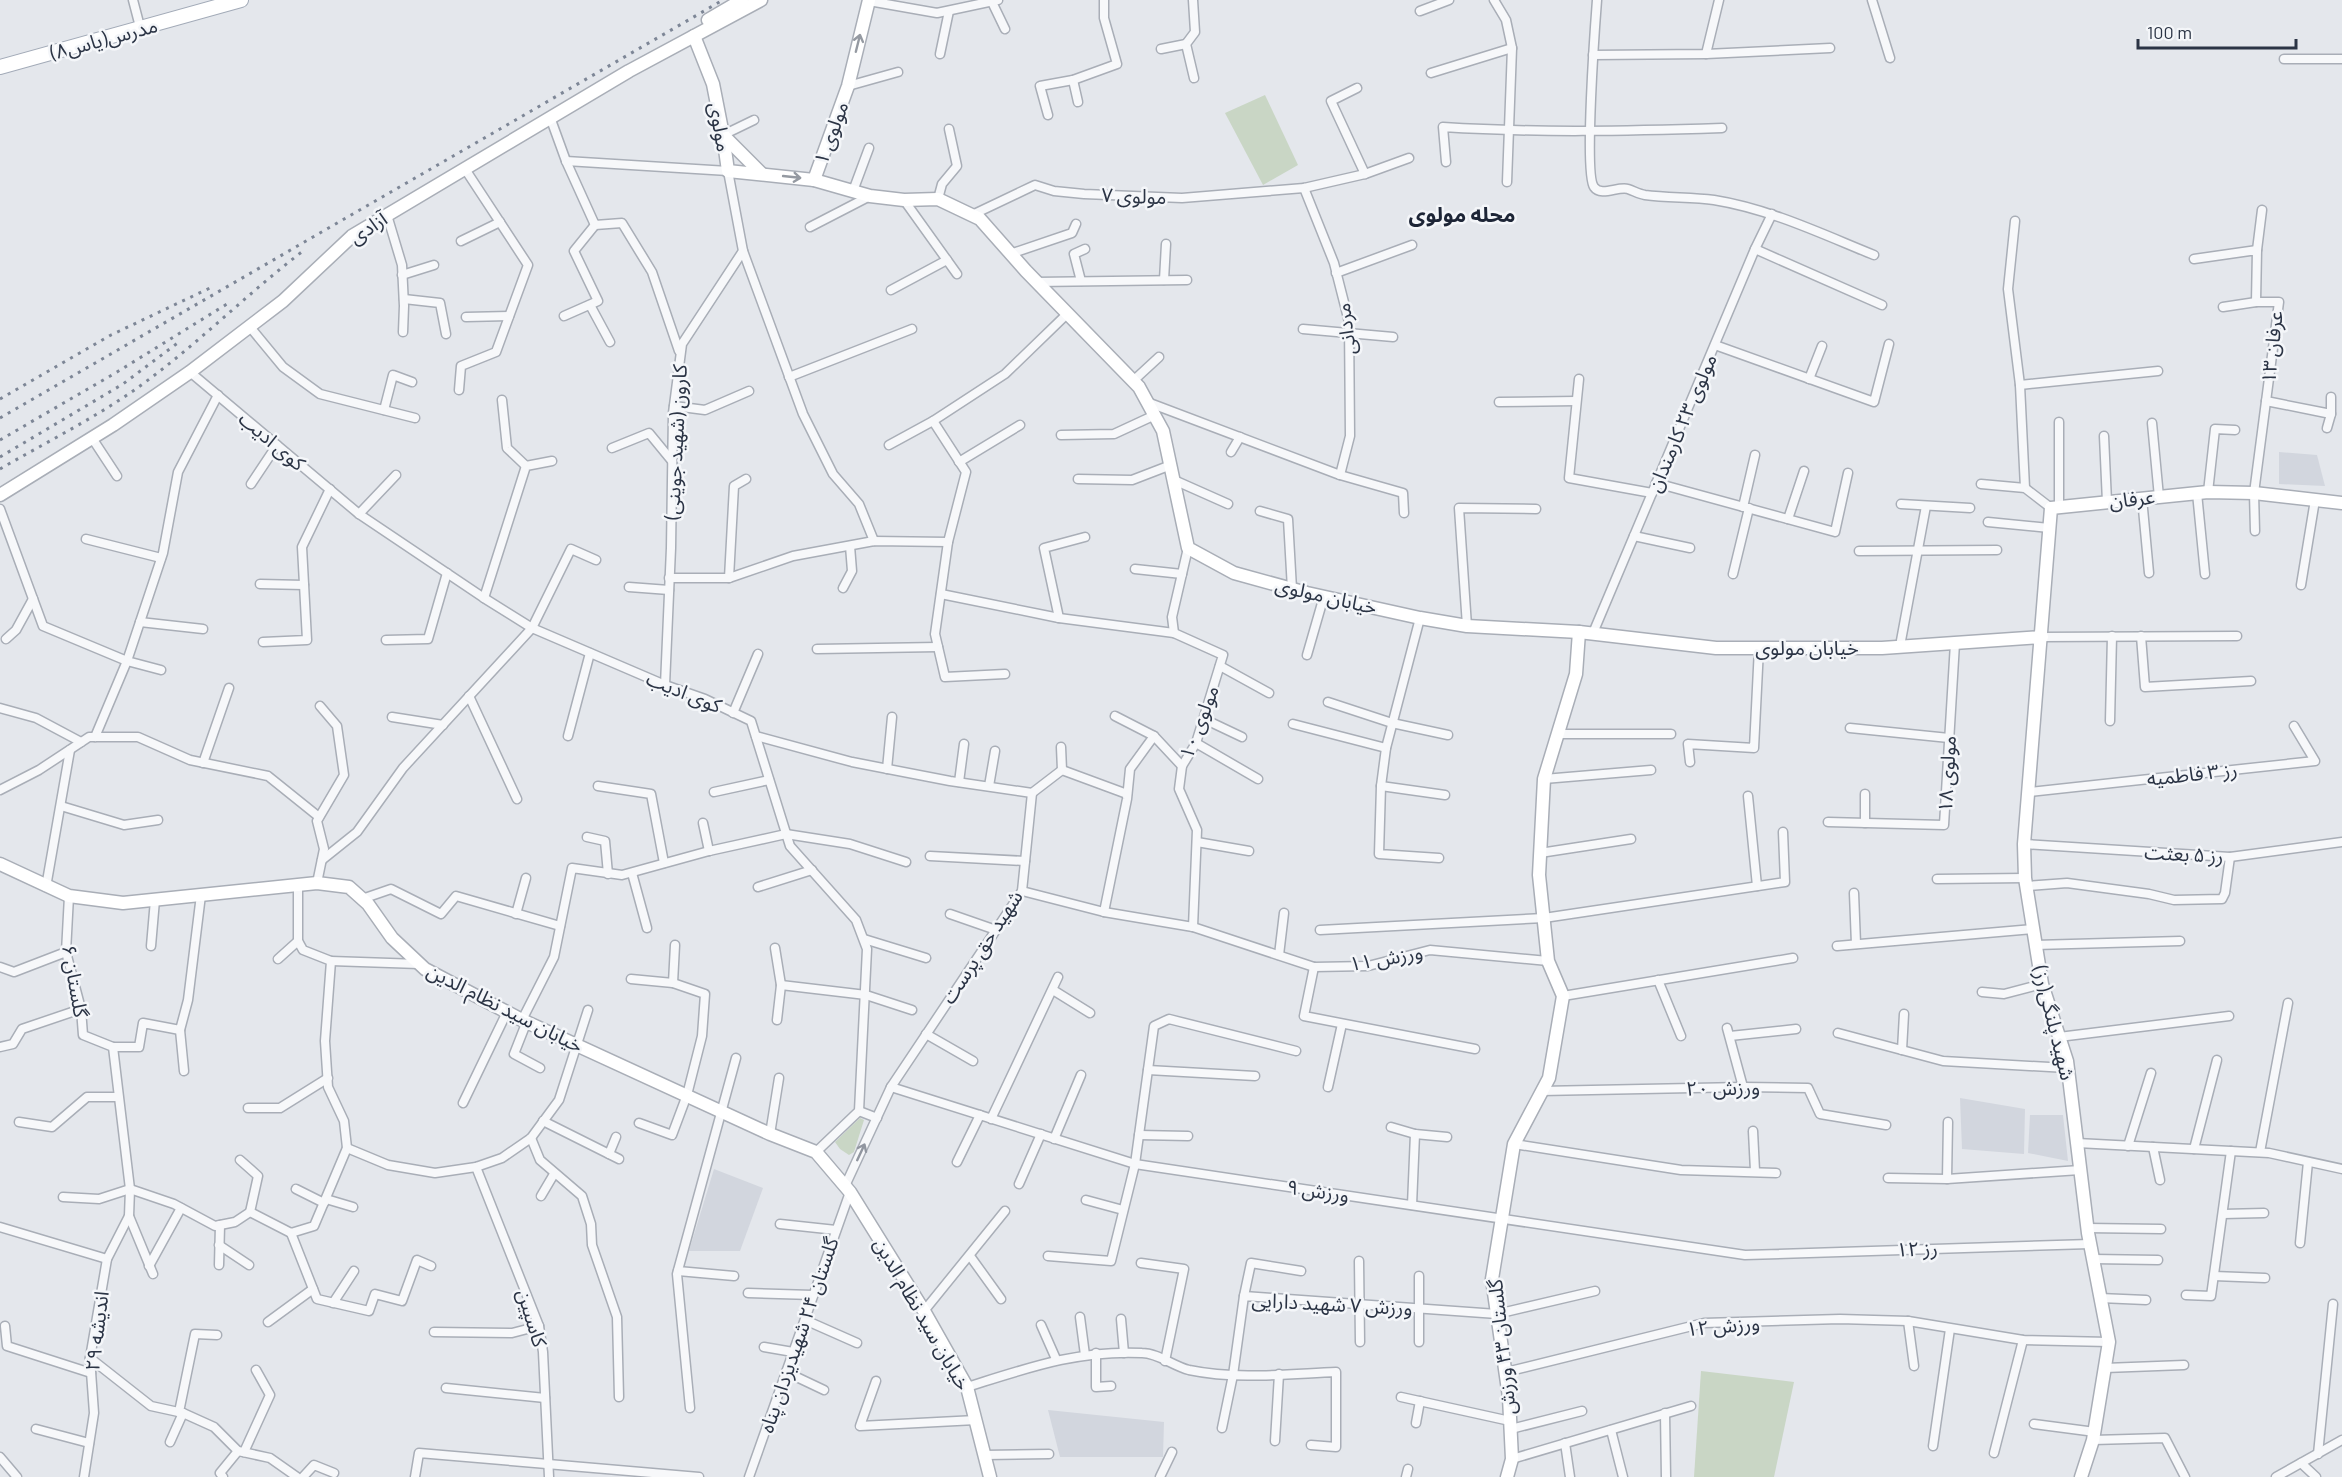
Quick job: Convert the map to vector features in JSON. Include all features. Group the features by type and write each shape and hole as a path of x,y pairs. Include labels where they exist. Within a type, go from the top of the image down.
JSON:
{"main road":[{"path":"0,60 215,0"},
{"name":"مدرس(یاس۸)","path":"0,67 242,0"}],"street":[{"path":"133,0 139,23"},
{"path":"694,36 700,25 742,0"},
{"name":"آزادی","path":"0,495 92,438 190,372 283,301 352,236 629,71 761,0"},
{"path":"1048,115 1040,86 1073,80 1117,64 1104,18 1104,0"},
{"path":"1161,49 1186,44 1195,32 1193,0"},
{"path":"1420,11 1449,0"},
{"path":"1494,0 1506,20 1512,48 1508,182"},
{"path":"1597,0 1590,173 1594,188 1599,191 1626,188 1643,195 1714,201 1772,214 1874,255"},
{"path":"1706,54 1719,0"},
{"path":"1872,0 1890,58"},
{"path":"869,1 937,14 995,1 1005,29"},
{"name":"مولوی ۱","path":"814,180 848,86 869,1"},
{"path":"940,54 949,11"},
{"name":"مولوی","path":"694,36 713,84 728,171 814,180"},
{"path":"1186,44 1194,78"},
{"path":"1431,73 1512,48"},
{"path":"1593,55 1706,54 1830,48"},
{"path":"2284,59 2342,59"},
{"path":"848,86 898,72"},
{"path":"1073,80 1078,102"},
{"path":"1357,88 1332,101 1365,174"},
{"path":"550,117 566,161 596,225"},
{"path":"754,120 723,135 762,174"},
{"path":"1446,162 1443,127 1591,132 1722,128"},
{"path":"938,199 942,184 957,166 949,129"},
{"path":"853,191 869,148"},
{"name":"مولوی ۷","path":"972,215 1035,185 1054,191 1084,194 1182,198 1304,188 1365,174 1409,158"},
{"path":"566,161 728,171 743,251 803,414 833,474 859,504 874,541"},
{"path":"459,390 461,366 496,352 528,265 465,169"},
{"path":"814,180 870,196 904,201 938,199 980,219 1036,282 1133,381 1148,402 1163,431 1188,548 1172,617 1174,633 1059,618 941,594"},
{"name":"مردانی","path":"1304,188 1336,273 1349,322 1350,436 1340,475"},
{"path":"810,227 870,196"},
{"path":"904,201 957,274"},
{"name":"عرفان ۱۳","path":"2255,531 2254,493 2279,302 2256,302 2257,250 2262,210"},
{"name":"مولوی ۲۳ کارمندان","path":"1593,633 1755,249 1772,214"},
{"path":"387,215 402,265 403,332"},
{"path":"2015,221 2008,289 2020,385 2025,488"},
{"path":"461,241 500,222"},
{"path":"564,316 598,302 574,251 596,225 622,223 652,272 680,355"},
{"path":"1010,254 1072,233 1076,224"},
{"path":"1164,280 1166,244"},
{"path":"1336,273 1412,245"},
{"path":"1081,281 1074,254 1085,249"},
{"path":"1755,249 1882,305"},
{"path":"2194,259 2257,250"},
{"name":"کارون (شهید جوینی)","path":"665,685 674,406 680,355 682,344 743,251"},
{"path":"891,290 947,260"},
{"path":"402,275 434,265"},
{"path":"1036,282 1187,280"},
{"path":"404,299 440,303 446,334"},
{"path":"2223,308 2256,302"},
{"path":"590,305 610,342"},
{"path":"889,445 933,421 1005,374 1068,314"},
{"path":"466,317 509,316"},
{"path":"250,327 283,366 320,394 415,418"},
{"path":"789,377 912,329"},
{"path":"1303,329 1393,337"},
{"path":"1715,345 1874,402 1889,344"},
{"path":"1809,379 1822,346"},
{"path":"1133,381 1159,357"},
{"path":"2020,385 2158,371"},
{"name":"کوی ادیب","path":"190,372 359,514 532,628 665,685 705,699 751,721 790,846 856,920 867,949 860,1110"},
{"path":"384,410 393,375 412,381"},
{"path":"1579,379 1569,478 1652,493"},
{"path":"674,406 705,410 749,391"},
{"path":"95,737 127,661 161,558 178,472 218,395"},
{"path":"2326,428 2331,414 2331,397"},
{"path":"502,400 507,448 526,466"},
{"path":"1499,402 1576,401"},
{"path":"2266,401 2331,414"},
{"path":"1148,402 1340,475 1403,493 1404,513"},
{"path":"1061,435 1114,434 1155,415"},
{"path":"933,421 966,472 948,542 935,634 945,677 1005,674"},
{"path":"2059,422 2055,507 2049,528 2042,637 2237,636"},
{"path":"2152,423 2159,497"},
{"path":"959,462 1020,425"},
{"path":"2205,574 2203,492 2215,429 2235,430"},
{"path":"612,448 649,433 672,461"},
{"path":"2104,436 2107,502"},
{"path":"1231,452 1240,437"},
{"path":"92,438 117,476"},
{"path":"251,484 277,445"},
{"path":"1733,574 1755,455"},
{"path":"526,466 552,461"},
{"path":"1078,479 1132,480 1171,465"},
{"path":"484,598 526,466"},
{"path":"1788,519 1804,471"},
{"path":"1656,483 1835,532 1848,473"},
{"path":"359,514 396,475"},
{"path":"729,578 734,486 746,479"},
{"path":"1174,480 1227,504"},
{"path":"1981,484 2025,488 2055,507"},
{"path":"263,642 307,640 302,547 330,489"},
{"name":"عرفان","path":"2055,507 2203,492 2254,493 2342,503"},
{"path":"2142,498 2149,573"},
{"path":"2301,585 2315,500"},
{"path":"2342,503 2342,508"},
{"path":"1901,504 1970,508"},
{"path":"1900,646 1926,506"},
{"path":"1467,626 1459,508 1536,509"},
{"path":"0,509 43,626 127,661 161,670"},
{"path":"1260,511 1288,519 1292,589"},
{"path":"1988,522 2049,528"},
{"path":"1634,536 1690,548"},
{"path":"1059,618 1044,548 1085,537"},
{"path":"86,539 161,558"},
{"path":"669,579 729,578 793,556 874,541 948,542"},
{"path":"843,588 852,571 850,546"},
{"name":"خیابان مولوی","path":"1188,548 1234,573 1292,589 1420,618 1467,626 1593,633 1716,648 1900,646 2042,637"},
{"path":"322,860 357,832 403,768 532,628 571,549 596,560"},
{"path":"1859,551 1997,550"},
{"path":"1135,569 1182,574"},
{"path":"386,640 428,639 447,573"},
{"path":"260,584 304,585"},
{"path":"629,587 669,590"},
{"path":"1307,655 1324,596"},
{"path":"6,639 16,630 33,599"},
{"path":"1420,618 1386,748 1381,786 1379,854 1439,858"},
{"path":"140,622 203,629"},
{"path":"1579,632 1576,674 1544,779 1540,852 1539,875 1548,961 1563,996 1793,958"},
{"name":"مولوی ۱۰","path":"1174,633 1223,655 1196,743 1182,766 1179,789 1197,830 1193,927"},
{"path":"2110,721 2112,636"},
{"path":"2141,636 2145,687 2251,681"},
{"name":"شهید پلنگی(رز)","path":"2042,637 2024,844 2026,882 2042,984 2067,1068 2087,1228 2109,1342 2094,1436 2081,1477"},
{"name":"مولوی ۱۸","path":"1828,822 1944,825 1955,643"},
{"path":"817,649 938,647"},
{"path":"1690,762 1688,744 1754,748 1759,648"},
{"path":"568,736 590,653"},
{"path":"733,712 758,654"},
{"path":"1220,666 1269,693"},
{"path":"203,763 229,688"},
{"path":"469,696 517,799"},
{"path":"1328,702 1392,723 1448,735"},
{"path":"317,883 324,849 317,821 344,775 337,726 320,706"},
{"path":"0,708 36,718 81,742"},
{"path":"1115,716 1154,736 1182,766"},
{"path":"392,717 443,725"},
{"path":"887,769 892,717"},
{"path":"1204,719 1242,736"},
{"path":"1293,724 1386,748"},
{"name":"رز ۳ فاطمیه","path":"2029,792 2315,760 2294,726"},
{"path":"1850,728 1949,738"},
{"path":"1558,734 1671,734"},
{"path":"756,736 852,762 1032,793 1062,770"},
{"path":"1104,912 1130,769 1154,736"},
{"path":"0,790 39,770 89,737 138,737 190,760 268,776 319,817"},
{"path":"1196,743 1258,779"},
{"path":"959,782 964,744"},
{"path":"1061,747 1062,770"},
{"path":"46,887 70,750"},
{"path":"988,786 995,751"},
{"path":"1062,770 1127,794"},
{"path":"1544,779 1651,770"},
{"path":"714,792 769,780"},
{"path":"598,786 651,794 664,864"},
{"path":"1381,786 1444,795"},
{"name":"شهید حق پرست","path":"877,1118 891,1087 1022,891 1032,793"},
{"path":"1865,794 1865,823"},
{"path":"1748,796 1757,886"},
{"path":"60,806 124,825 158,820"},
{"path":"703,823 709,851"},
{"path":"1320,930 1544,918 1785,882 1783,832"},
{"path":"540,1068 514,1054 524,1021 554,957 572,868 622,875 709,851 786,834 850,844 906,862"},
{"path":"587,837 605,841 608,874"},
{"path":"1540,852 1631,839"},
{"path":"1197,842 1249,851"},
{"name":"رز ۵ بعثت","path":"2024,844 2230,857 2342,842"},
{"path":"930,856 1025,861"},
{"path":"1937,879 2067,884 2149,894 2174,900 2222,899 2225,893 2230,857"},
{"name":"خیابان سید نظام الدین","path":"0,864 69,896 123,903 317,883 349,886 392,938 425,969 524,1021 770,1134 816,1152 847,1189 924,1311 967,1387 990,1477"},
{"path":"758,887 812,870"},
{"path":"632,873 646,928"},
{"path":"516,914 526,878"},
{"path":"298,885 298,941 303,950 331,961 419,964"},
{"path":"362,899 391,890 441,914 456,896 560,926"},
{"name":"ورزش ۱۱","path":"1022,891 1104,912 1193,927 1314,967 1368,966 1430,950 1548,961"},
{"path":"1854,893 1856,944"},
{"path":"184,1071 180,1030 188,1000 201,895"},
{"name":"گلستان ۶","path":"69,896 66,952 81,1009 83,1035 113,1047"},
{"path":"151,946 155,900"},
{"path":"1279,955 1284,913"},
{"path":"950,914 996,930"},
{"path":"1837,946 2033,929"},
{"path":"864,939 926,958"},
{"path":"278,959 298,941"},
{"path":"2036,945 2180,941"},
{"path":"673,984 675,945"},
{"path":"775,948 781,985 777,1020"},
{"path":"0,967 14,972 66,952"},
{"path":"291,1233 314,1226 347,1148 344,1121 328,1087 325,1041 331,961"},
{"path":"1314,967 1304,1016 1475,1049"},
{"path":"991,1119 1058,977"},
{"path":"630,979 673,984 705,994 702,1036 687,1095 672,1135 639,1123"},
{"path":"1658,980 1681,1036"},
{"path":"1982,992 2004,994 2042,984"},
{"path":"781,985 866,995 912,1010"},
{"path":"1053,990 1090,1013"},
{"name":"گلستان ۴۳ ورزش","path":"1507,1477 1512,1459 1506,1372 1492,1279 1514,1144 1549,1078 1563,996"},
{"path":"2259,1152 2288,1003"},
{"path":"0,1047 13,1044 22,1029 81,1009"},
{"path":"347,1148 388,1165 435,1173 476,1167 502,1158 531,1138 559,1100 588,1010"},
{"path":"464,1103 507,1012"},
{"path":"1902,1050 1904,1014"},
{"path":"2059,1037 2229,1016"},
{"path":"1048,1256 1111,1262 1135,1164 1154,1026 1169,1019 1296,1051"},
{"path":"130,1189 113,1047 139,1047 143,1023 180,1030"},
{"path":"1328,1087 1342,1024"},
{"path":"1743,1087 1729,1032 1796,1029"},
{"path":"1838,1033 1943,1061 2067,1068"},
{"path":"926,1034 973,1061"},
{"path":"690,1408 678,1271 736,1058"},
{"path":"2194,1149 2217,1060"},
{"path":"1148,1070 1255,1076"},
{"path":"2128,1146 2151,1073"},
{"path":"1054,1139 1081,1076"},
{"path":"248,1108 280,1108 328,1078"},
{"path":"770,1134 779,1078"},
{"name":"ورزش ۹","path":"891,1087 1135,1164 1502,1218"},
{"name":"ورزش ۲۰","path":"1541,1091 1808,1088 1820,1114 1886,1125"},
{"path":"19,1122 52,1127 87,1097 118,1097"},
{"path":"816,1152 860,1110 877,1118"},
{"path":"957,1162 980,1115"},
{"name":"گلستان ۲۴ شهیدیزدان پناه","path":"749,1477 836,1230 847,1189 877,1118"},
{"path":"543,1121 619,1159"},
{"path":"1947,1179 1948,1122"},
{"path":"1391,1127 1415,1134 1447,1137"},
{"path":"1753,1131 1755,1171"},
{"path":"1019,1184 1041,1134"},
{"path":"1412,1205 1415,1134"},
{"path":"1139,1135 1188,1136"},
{"path":"609,1154 616,1137"},
{"path":"531,1138 540,1160 582,1196 591,1224 592,1245 617,1317 618,1397"},
{"path":"2077,1143 2259,1152 2342,1169"},
{"path":"1514,1144 1681,1170 1776,1173"},
{"path":"2152,1147 2160,1180"},
{"path":"2186,1295 2211,1296 2231,1151"},
{"path":"63,1197 99,1199 130,1189 181,1208 215,1226 235,1222 250,1212 258,1176 240,1160"},
{"path":"2300,1243 2308,1162"},
{"name":"کاسپین","path":"476,1167 539,1326 543,1352 549,1477"},
{"path":"1888,1178 1947,1179 2080,1170"},
{"path":"541,1196 554,1174"},
{"name":"اندیشه ۲۹","path":"84,1477 94,1413 90,1358 108,1259 129,1216 130,1189"},
{"path":"296,1190 325,1201 352,1207"},
{"path":"1086,1200 1123,1209"},
{"path":"129,1216 151,1270 181,1208"},
{"path":"924,1311 1005,1211"},
{"path":"250,1212 291,1233 317,1299 369,1311 375,1294 402,1301 417,1260 431,1266"},
{"path":"2223,1214 2264,1214"},
{"name":"رز ۱۲","path":"1502,1218 1744,1255 2090,1244"},
{"path":"780,1224 836,1230"},
{"path":"219,1265 220,1225"},
{"path":"0,1227 108,1259"},
{"path":"2087,1228 2162,1229"},
{"path":"219,1245 249,1264"},
{"path":"970,1256 1001,1299"},
{"path":"2093,1259 2158,1260"},
{"path":"1359,1261 1360,1342"},
{"path":"1141,1263 1184,1269 1165,1360"},
{"path":"1244,1296 1251,1263 1301,1272"},
{"path":"333,1303 354,1271"},
{"path":"678,1271 734,1276"},
{"path":"1419,1276 1419,1342"},
{"path":"2214,1276 2265,1278"},
{"path":"268,1322 313,1288"},
{"name":"ورزش ۷ شهید دارایی","path":"1222,1428 1233,1375 1244,1296 1497,1314 1595,1291"},
{"path":"748,1293 813,1295"},
{"path":"2100,1298 2146,1300"},
{"path":"2318,1454 2333,1304"},
{"path":"1080,1317 1085,1355"},
{"path":"1121,1318 1124,1353"},
{"name":"ورزش ۱۲","path":"1506,1372 1704,1323 1840,1319 1908,1321 2023,1340 2109,1342"},
{"path":"804,1320 857,1343"},
{"path":"1908,1321 1914,1366"},
{"path":"1041,1325 1056,1359"},
{"path":"5,1326 7,1346 91,1373"},
{"path":"434,1332 512,1333 539,1326"},
{"path":"1933,1446 1950,1329"},
{"path":"170,1442 181,1412 195,1334 217,1335"},
{"path":"1994,1453 2023,1340"},
{"path":"764,1347 794,1352"},
{"path":"967,1387 1056,1359 1096,1353 1145,1353 1188,1370 1233,1375 1336,1372 1336,1447 1311,1444"},
{"path":"1096,1353 1096,1387 1111,1386"},
{"path":"90,1358 151,1406 181,1412 214,1427 241,1452 270,1458 297,1477"},
{"path":"2105,1368 2184,1365"},
{"path":"223,1477 220,1473 241,1452 270,1395 256,1370"},
{"path":"786,1372 824,1390"},
{"path":"1275,1442 1279,1374"},
{"path":"876,1381 860,1426 976,1420"},
{"path":"446,1388 545,1398"},
{"path":"1401,1397 1510,1425 1582,1411"},
{"path":"1416,1423 1420,1401"},
{"path":"1512,1459 1691,1406"},
{"path":"1665,1413 1666,1477"},
{"path":"2034,1424 2094,1436 2164,1438 2185,1477"},
{"path":"36,1429 89,1443"},
{"path":"1611,1430 1623,1477"},
{"path":"2276,1477 2342,1440"},
{"path":"1565,1443 1570,1477"},
{"path":"1160,1477 1172,1452"},
{"path":"415,1477 419,1453 646,1475 699,1477"},
{"path":"984,1455 1049,1454"},
{"path":"0,1457 16,1477"},
{"path":"2301,1463 2316,1477"},
{"path":"303,1477 314,1465 334,1473"}],"shaded area":[{"path":"2279,452 2317,455 2325,486 2279,484"},
{"path":"1960,1098 2025,1109 2024,1154 1962,1149"},
{"path":"2030,1115 2063,1115 2068,1161 2028,1153"},
{"path":"714,1169 763,1188 740,1251 689,1251"},
{"path":"1048,1410 1164,1422 1163,1457 1060,1457"}],"green space":[{"path":"1265,95 1298,165 1263,185 1225,113"},
{"path":"860,1118 864,1120 854,1152 849,1155 835,1142"},
{"path":"1701,1371 1794,1382 1774,1477 1694,1477"}],"railway":[{"path":"0,418 723,0"},
{"path":"0,469 82,423 153,377 303,251"},
{"path":"0,399 111,335 212,287"},
{"path":"0,440 227,304"},
{"path":"0,457 123,384 179,342"}],"district":[{"name":"محله مولوی","path":"1462,215"}]}
